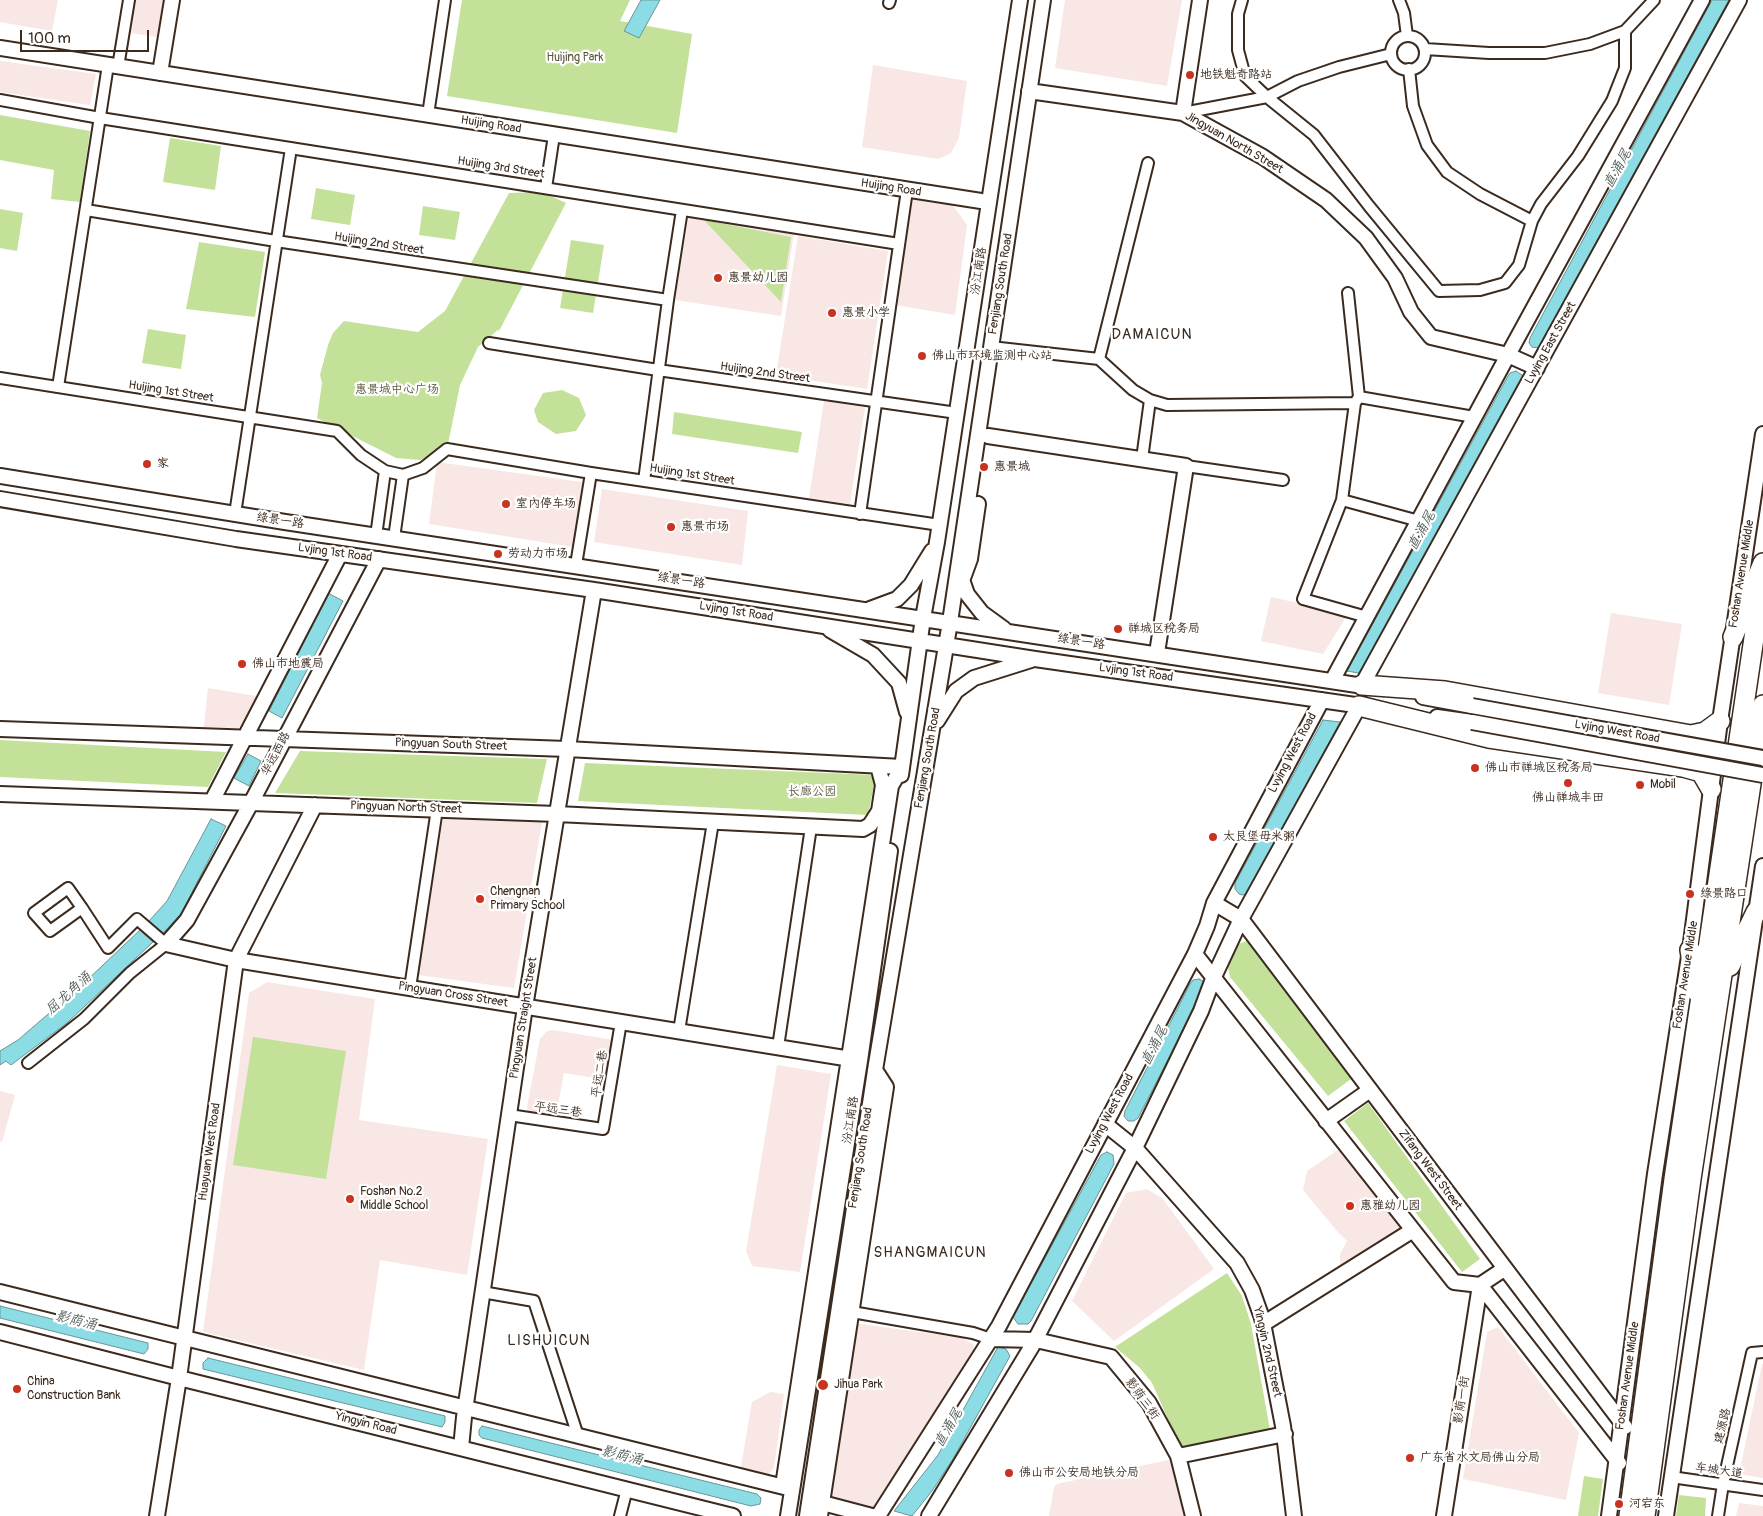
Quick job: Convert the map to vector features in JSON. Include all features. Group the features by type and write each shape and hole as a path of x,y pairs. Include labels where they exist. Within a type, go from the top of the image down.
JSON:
{"highway":[{"path":"1733,637 1763,563"},
{"name":"Foshan Avenue Middle","path":"1628,1516 1674,1179 1763,577"},
{"path":"1362,685 1445,691 1691,735 1705,732 1720,720"},
{"path":"1645,1516 1691,1179 1763,705"},
{"path":"1359,706 1489,738 1683,767 1701,772 1711,790"},
{"path":"1722,983 1756,912"},
{"path":"1690,950 1700,1008"}],"street":[{"path":"58,387 100,118 129,0"},
{"path":"160,73 172,0"},
{"path":"428,115 445,0"},
{"path":"928,557 950,412 962,356 981,201 1011,0"},
{"name":"汾江南路","path":"909,723 923,618 937,542 962,356 1020,0"},
{"path":"1034,92 1043,0"},
{"path":"1007,630 982,613 967,594 960,576 970,559 988,436 996,348 1034,92 1051,0"},
{"path":"1200,0 1183,113 1267,97 1298,81 1338,67 1392,54"},
{"path":"1242,0 1238,14 1238,50 1245,76 1267,97 1314,135 1439,292 1480,290 1505,283 1519,265 1532,221 1542,204 1578,156 1612,100 1625,68 1625,30"},
{"path":"1398,0 1404,13 1407,36"},
{"path":"1425,49 1489,53 1544,53 1590,44 1625,30 1654,0"},
{"path":"1332,681 1702,0"},
{"name":"Lvying East Street","path":"1362,685 1739,0"},
{"path":"1407,36 1418,39 1425,49 1423,60 1414,68 1409,69 1401,68 1396,64 1392,54 1392,48 1396,41 1407,36"},
{"name":"Huijing Road","path":"0,48 981,201"},
{"path":"1409,69 1413,106 1427,145 1448,172 1480,194 1532,221"},
{"name":"Jingyuan North Street","path":"1034,92 1183,113 1264,157 1326,200 1366,238 1396,278 1411,312 1431,337 1508,355 1538,368"},
{"name":"Huijing 3rd Street","path":"0,100 100,118 899,244"},
{"path":"546,188 554,135"},
{"path":"236,514 249,417 291,148"},
{"path":"1099,359 1148,163"},
{"path":"860,514 907,190"},
{"name":"Huijing 2nd Street","path":"86,210 276,241 668,300"},
{"path":"644,481 658,370 682,210"},
{"path":"1348,293 1357,400 1342,500 1302,599 1366,617"},
{"name":"Huijing 2nd Street","path":"489,342 658,370 950,412"},
{"path":"996,348 1099,359 1133,390 1150,400 1167,405 1357,400 1474,417"},
{"name":"Fenjiang South Road","path":"814,1507 875,1115 875,1070 950,622 960,576 996,348"},
{"name":"Huijing 1st Street","path":"0,378 337,431 361,455 384,471"},
{"path":"1142,459 1150,400"},
{"name":"Foshan Avenue Middle","path":"1609,1516 1655,1174 1690,950 1720,720 1763,434"},
{"path":"988,436 1283,480"},
{"name":"Huijing 1st Street","path":"402,475 423,468 447,449 590,473 933,524"},
{"path":"1157,653 1186,466"},
{"path":"376,536 384,471 402,475 394,538"},
{"path":"576,566 590,473"},
{"name":"绿景一路","path":"0,476 376,536 1362,685"},
{"name":"Lvjing 1st Road","path":"0,499 236,539 594,590 1035,659 1472,722"},
{"path":"1342,500 1419,521"},
{"path":"868,609 896,600 911,585 937,542"},
{"path":"212,801 340,554"},
{"name":"华远西路","path":"166,944 187,920 251,803 379,559"},
{"name":"Pingyuan Straight Street","path":"461,1444 464,1412 525,1007 594,590"},
{"path":"823,625 873,655 899,683 909,723 898,767 891,786 854,1060"},
{"path":"933,728 956,691 974,678 1035,659"},
{"name":"Lvjing West Road","path":"1362,685 1763,758"},
{"path":"788,1516 816,1306 898,767 903,697"},
{"name":"Lvying West Road","path":"878,1516 999,1326 1195,954 1214,903 1322,700"},
{"path":"929,1516 1036,1340 1135,1148 1241,919 1359,706"},
{"name":"Lvjing West Road","path":"1472,722 1763,775"},
{"name":"Pingyuan South Street","path":"0,729 567,749 898,767"},
{"path":"863,829 870,825 879,811 883,785 878,766"},
{"name":"Pingyuan North Street","path":"0,794 437,809 884,830"},
{"name":"Huayuan West Road","path":"157,1516 185,1338 236,960 315,805"},
{"path":"410,988 437,809"},
{"path":"679,1031 713,822"},
{"path":"778,1047 811,827"},
{"path":"1666,1516 1763,866"},
{"path":"28,1063 84,1019 130,973 166,944 137,919 108,948 82,908 68,888 34,914 50,931 82,908"},
{"name":"Zifang West Street","path":"1214,903 1241,919 1638,1446"},
{"name":"Pingyuan Cross Street","path":"166,944 236,960 854,1060"},
{"path":"1195,954 1454,1282 1480,1285 1504,1268"},
{"name":"平远二巷","path":"603,1129 621,1022"},
{"path":"1326,1121 1370,1090"},
{"name":"平远三巷","path":"509,1115 603,1129"},
{"name":"Yingyin 2nd Street","path":"1105,1124 1135,1148 1237,1264 1252,1290 1263,1324 1285,1434 1294,1516"},
{"path":"1263,1324 1412,1230"},
{"path":"1480,1285 1633,1481"},
{"name":"影荫一街","path":"1444,1516 1480,1285"},
{"path":"0,1292 185,1338 464,1412 578,1436 792,1493"},
{"path":"482,1292 534,1301 578,1436"},
{"path":"845,1311 973,1332 991,1340"},
{"name":"Yingyin Road","path":"0,1332 179,1378 461,1444 732,1516"},
{"name":"影荫三街","path":"991,1340 1036,1340 1111,1357 1149,1403 1178,1456 1193,1516"},
{"name":"建源路","path":"1718,1516 1723,1484 1752,1353 1763,1352"},
{"path":"1178,1456 1285,1434"},
{"name":"车城大道","path":"1671,1477 1763,1490"},
{"path":"620,1516 627,1489"},
{"path":"814,1507 872,1516"}],"shaded area":[{"path":"0,0 58,0 52,31 0,22"},
{"path":"136,0 163,0 157,37 131,33"},
{"path":"1065,0 1182,0 1167,86 1055,68"},
{"path":"0,61 96,74 90,105 0,92"},
{"path":"873,65 967,81 959,138 951,153 938,159 862,147"},
{"path":"910,197 952,204 967,225 955,315 895,305"},
{"path":"689,215 794,233 781,316 675,300"},
{"name":"惠景小学","path":"798,236 888,251 867,389 776,375"},
{"path":"824,401 865,407 850,504 809,498"},
{"name":"室内停车场","path":"437,462 582,482 573,547 429,524"},
{"name":"惠景市场","path":"602,489 748,511 742,565 594,542"},
{"path":"1271,597 1348,614 1323,654 1261,641"},
{"path":"1611,613 1682,624 1669,705 1598,693"},
{"path":"208,688 262,697 246,725 237,728 204,727"},
{"name":"Chengnan Primary School","path":"443,819 542,822 514,988 418,975"},
{"name":"Foshan No.2 Middle School","path":"267,982 375,999 359,1120 488,1139 467,1275 380,1260 364,1370 203,1332 249,993"},
{"path":"553,1030 614,1040 608,1080 564,1073 556,1115 528,1111 527,1107 540,1039 547,1031"},
{"path":"777,1065 831,1074 800,1272 752,1266 746,1251"},
{"path":"0,1091 15,1095 2,1142 0,1142"},
{"name":"惠雅幼儿园","path":"1338,1150 1398,1223 1400,1228 1340,1267 1340,1254 1347,1241 1303,1190 1307,1171"},
{"path":"1147,1189 1163,1199 1214,1269 1114,1341 1072,1301 1126,1193"},
{"path":"854,1323 962,1338 973,1344 974,1352 874,1509 828,1497"},
{"path":"1498,1327 1579,1433 1566,1500 1463,1479 1487,1332"},
{"path":"1763,1364 1763,1478 1739,1474"},
{"path":"770,1392 784,1394 774,1468 767,1476 740,1472 752,1402"},
{"path":"1173,1459 1186,1516 1049,1516 1054,1487 1057,1484"},
{"path":"1739,1503 1763,1506 1763,1516 1736,1516"}],"green space":[{"name":"Huijing Park","path":"462,0 630,0 620,21 692,34 677,133 447,96"},
{"path":"0,115 90,131 80,202 51,199 54,170 0,160"},
{"path":"170,138 221,146 215,190 163,182"},
{"path":"316,188 355,195 350,225 311,219"},
{"name":"惠景城中心广场","path":"542,192 566,203 498,333 499,329 478,347 460,385 447,449 420,460 396,458 317,418 322,383 320,375 328,345 333,333 344,321 418,332 445,311 509,193"},
{"path":"423,206 460,212 455,240 419,235"},
{"path":"0,209 23,213 17,251 0,248"},
{"path":"704,220 791,237 781,302"},
{"path":"571,240 604,245 593,313 560,308"},
{"path":"199,242 265,252 255,317 186,309"},
{"path":"148,329 186,335 181,369 142,363"},
{"path":"562,390 579,398 586,415 576,431 556,434 538,422 534,410 543,393"},
{"path":"674,412 802,432 798,453 672,434"},
{"path":"0,740 226,752 208,787 0,777"},
{"path":"300,751 547,759 537,803 275,793"},
{"name":"长廊公园","path":"585,763 876,775 868,815 578,801"},
{"path":"1247,941 1351,1079 1328,1096 1230,977 1228,967 1238,944"},
{"path":"253,1037 346,1051 326,1179 233,1165"},
{"path":"1368,1103 1480,1259 1462,1272 1344,1121"},
{"path":"1227,1273 1242,1296 1251,1324 1270,1430 1181,1448 1152,1383 1140,1368 1115,1347"},
{"path":"1584,1476 1603,1479 1598,1516 1578,1516"},
{"path":"1679,1495 1706,1498 1705,1516 1676,1516"}],"water":[{"path":"641,0 660,0 639,38 624,31"},
{"path":"1712,0 1729,0 1542,345 1538,348 1532,347 1529,343 1530,338"},
{"path":"1516,371 1523,378 1364,674 1347,671 1508,376"},
{"path":"328,593 343,601 282,718 269,711"},
{"path":"1323,720 1340,722 1249,891 1247,894 1239,894 1235,889 1235,883"},
{"path":"248,754 261,761 249,786 234,778"},
{"path":"211,819 226,826 181,914 163,933 149,921 167,901"},
{"path":"140,930 153,942 67,1023 11,1065 6,1061 0,1065 0,1051 18,1040 84,983"},
{"path":"1199,979 1206,986 1138,1118 1134,1121 1128,1121 1124,1116 1125,1111 1190,984 1193,980"},
{"path":"1107,1152 1113,1155 1114,1164 1031,1321 1028,1324 1018,1324 1013,1317 1015,1313 1101,1155"},
{"path":"0,1306 148,1343 148,1349 144,1354 0,1318"},
{"path":"998,1347 1006,1349 1010,1356 953,1459 932,1491 912,1516 894,1511 938,1455"},
{"path":"208,1358 445,1416 445,1422 442,1427 203,1369 203,1363"},
{"path":"482,1426 757,1494 761,1498 760,1504 751,1506 482,1438 479,1435 479,1430"}],"place":[{"name":"地铁魁奇路站","path":"1190,75"},
{"name":"惠景幼儿园","path":"718,278"},
{"name":"惠景小学","path":"832,313"},
{"name":"佛山市环境监测中心站","path":"922,356"},
{"name":"家","path":"147,464"},
{"name":"惠景城","path":"984,467"},
{"name":"室内停车场","path":"506,504"},
{"name":"惠景市场","path":"671,527"},
{"name":"劳动力市场","path":"498,554"},
{"name":"禅城区税务局","path":"1118,629"},
{"name":"佛山市地震局","path":"242,664"},
{"name":"佛山市禅城区税务局","path":"1475,768"},
{"name":"佛山禅城丰田","path":"1568,783"},
{"name":"Mobil","path":"1640,785"},
{"name":"太艮堡毋米粥","path":"1213,837"},
{"name":"绿景路口","path":"1690,894"},
{"name":"Chengnan Primary School","path":"480,899"},
{"name":"Foshan No.2 Middle School","path":"350,1199"},
{"name":"惠雅幼儿园","path":"1350,1206"},
{"name":"Jihua Park","path":"823,1385"},
{"name":"China Construction Bank","path":"17,1389"},
{"name":"广东省水文局佛山分局","path":"1410,1458"},
{"name":"佛山市公安局地铁分局","path":"1009,1473"},
{"name":"河宕东","path":"1619,1504"}],"district":[{"name":"DAMAICUN","path":"1152,335"},
{"name":"SHANGMAICUN","path":"930,1253"},
{"name":"LISHUICUN","path":"549,1341"}],"water label":[{"name":"直涌尾","path":"1618,169"},
{"name":"直涌尾","path":"1422,531"},
{"name":"屈龙角涌","path":"69,994"},
{"name":"直涌尾","path":"1155,1046"},
{"name":"影荫涌","path":"76,1321"},
{"name":"直涌尾","path":"949,1428"},
{"name":"影荫涌","path":"622,1456"}]}
